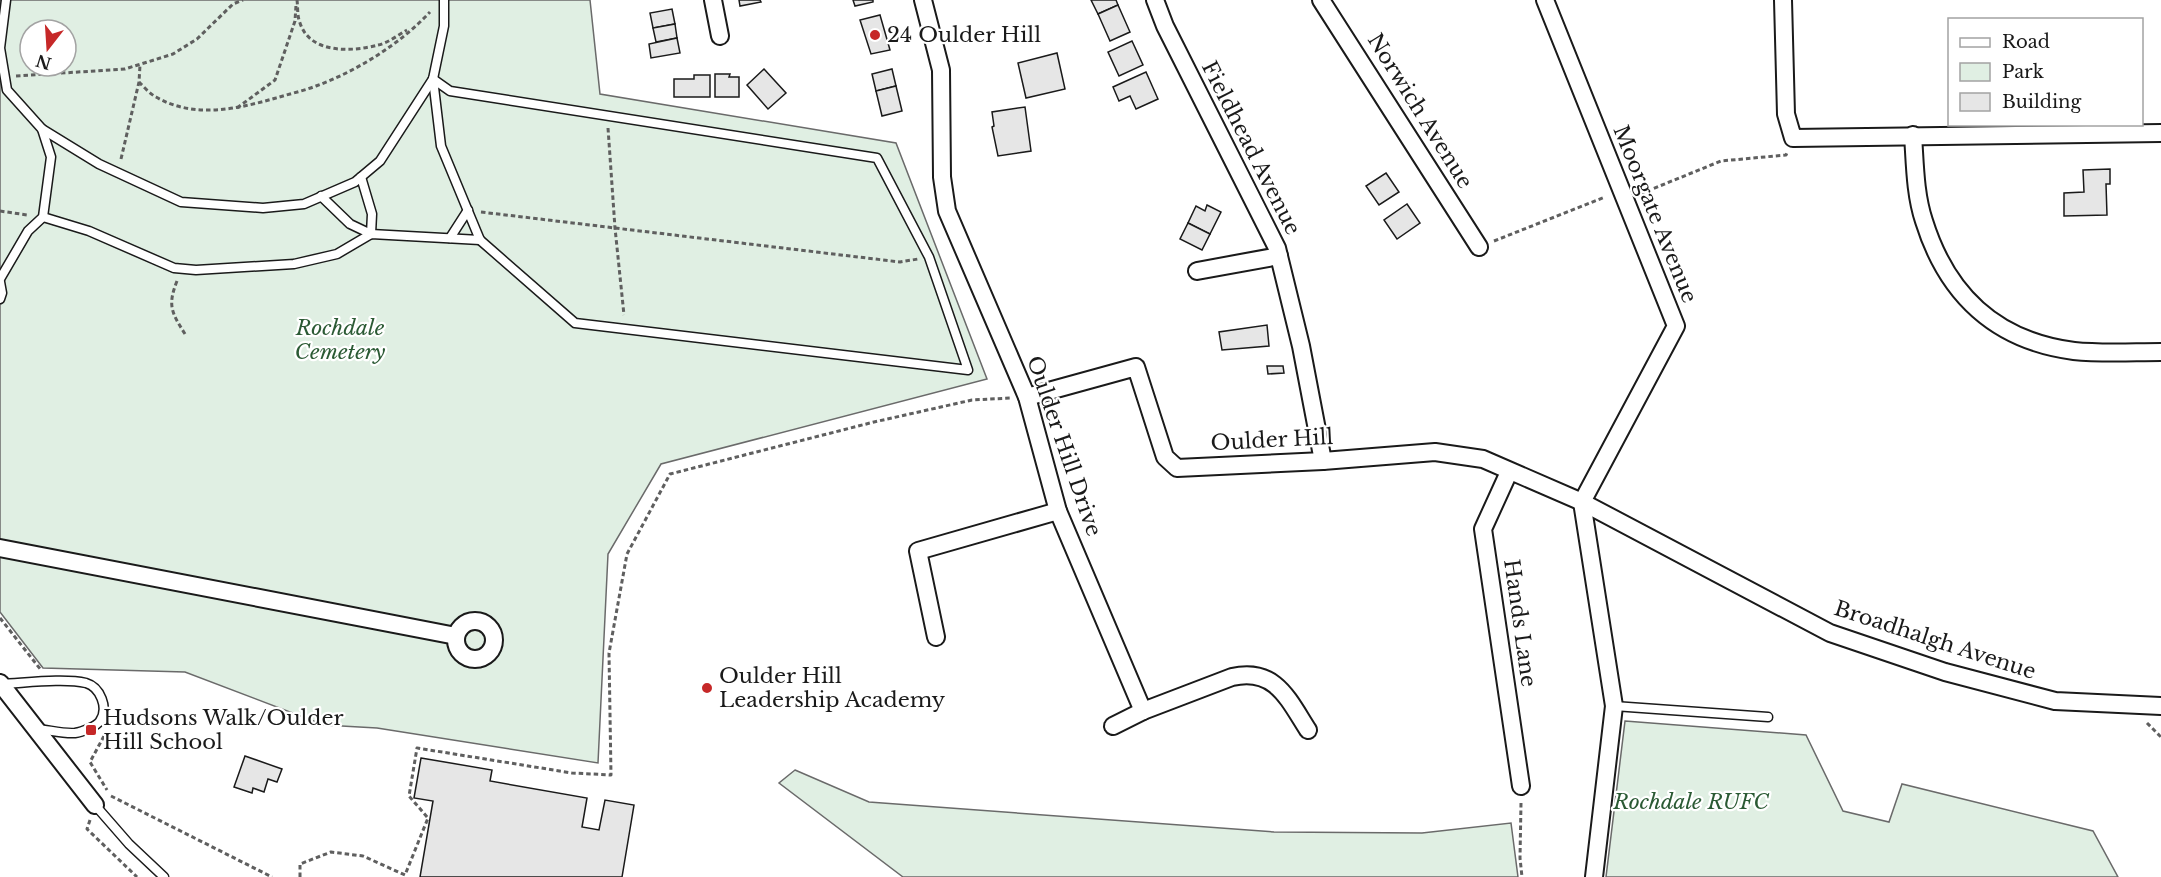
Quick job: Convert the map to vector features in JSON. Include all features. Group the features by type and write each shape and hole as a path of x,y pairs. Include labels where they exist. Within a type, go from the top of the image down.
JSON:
{"street":[{"path":"713,0 720,36"},
{"name":"Oulder Hill Drive","path":"923,0 941,70 942,177 947,211 1027,397 1058,511 1143,711"},
{"name":"Fieldhead Avenue","path":"1155,0 1165,26 1277,248 1301,346 1323,461"},
{"name":"Norwich Avenue","path":"1321,0 1479,247"},
{"name":"Moorgate Avenue","path":"1545,0 1676,326 1582,502"},
{"path":"1783,0 1786,114 1793,138 2161,132"},
{"path":"1913,135 1917,184 1924,221 1941,264 1964,298 1998,326 2031,341 2074,351 2161,352"},
{"path":"1197,271 1279,256"},
{"name":"Oulder Hill","path":"1027,397 1136,367 1165,457 1177,468 1323,461 1435,452 1483,459 1582,502"},
{"name":"Hands Lane","path":"1509,472 1483,528 1521,786"},
{"path":"1582,502 1614,706 1594,877"},
{"name":"Broadhalgh Avenue","path":"1582,502 1830,633 1945,672 2055,701 2161,706"},
{"path":"936,636 918,551 1058,511"},
{"path":"0,548 456,636"},
{"path":"1113,726 1143,711 1245,674 1267,679 1282,691 1308,730"},
{"path":"0,684 95,805"}],"lane":[{"path":"6,0 0,48 7,90 42,129 99,164 181,202 263,208 304,204 355,182 380,161 433,79"},
{"path":"433,79 450,91 877,158 929,257 968,370 575,323 480,240 441,146 433,79 444,26 444,0"},
{"path":"0,300 2,293 0,281 28,231 43,217 51,157 42,129"},
{"path":"361,177 372,214 371,234"},
{"path":"321,196 350,224 371,234 480,240"},
{"path":"450,238 468,210"},
{"path":"43,217 89,231 174,268 196,270 294,264 337,254 371,234"},
{"path":"0,684 87,683 96,689 103,701 101,721 96,725 75,733 36,729"},
{"path":"1614,706 1768,717"},
{"path":"95,805 129,844 164,877"}],"path":[{"path":"5,77 84,73 125,69 140,65 173,54 197,39 233,4 243,0"},
{"path":"296,0 300,24 309,37 322,46 351,50 380,45 416,25"},
{"path":"235,109 275,80 295,21 296,0"},
{"path":"139,82 156,97 182,107 209,111 235,109 317,86 367,62 434,9"},
{"path":"118,173 139,82 140,65"},
{"path":"608,116 615,228 626,329"},
{"path":"1479,247 1721,161 1786,155 1793,138"},
{"path":"468,210 900,262 929,257"},
{"path":"0,211 43,217"},
{"path":"183,269 172,294 172,313 185,334"},
{"path":"300,877 300,864 331,852 363,856 405,875 428,818 409,796 417,748 572,773 611,775 609,653 627,554 669,474 874,422 972,400 1027,397"},
{"path":"0,618 42,670"},
{"path":"106,731 90,762 112,798 272,877"},
{"path":"1521,786 1522,877"},
{"path":"95,805 87,829 137,877"}],"green space":[{"name":"Rochdale Cemetery","path":"0,0 590,0 600,94 896,143 987,379 661,464 608,554 598,763 377,728 324,725 185,672 43,668 0,612"},
{"name":"Rochdale RUFC","path":"1625,721 1806,735 1843,811 1889,822 1902,784 2093,831 2118,877 1606,877"},
{"path":"795,770 869,802 1274,832 1422,833 1511,823 1518,877 903,877 779,783"}],"building":[{"path":"739,0 760,0 761,2 740,6"},
{"path":"853,0 873,0 873,2 855,6"},
{"path":"1091,0 1116,0 1118,5 1098,14"},
{"path":"1118,5 1130,32 1110,41 1098,14"},
{"path":"672,9 675,24 653,28 650,13"},
{"name":"24 Oulder Hill","path":"880,15 890,50 871,54 860,20"},
{"path":"675,24 677,38 656,42 653,28"},
{"path":"677,38 680,53 651,58 649,44"},
{"path":"1132,41 1143,65 1119,76 1108,52"},
{"path":"1057,53 1065,89 1026,98 1018,63"},
{"path":"764,69 786,93 768,109 747,85"},
{"path":"892,69 896,86 876,91 872,74"},
{"path":"1146,72 1158,99 1136,109 1130,96 1119,101 1113,87"},
{"path":"715,74 730,74 729,77 739,77 739,97 715,97"},
{"path":"694,75 710,75 710,97 674,97 674,79 694,79"},
{"path":"896,86 902,111 882,116 876,91"},
{"path":"1025,107 1031,151 998,156 992,127 994,126 992,112"},
{"path":"2110,169 2110,184 2106,184 2107,215 2064,216 2064,193 2084,192 2083,170"},
{"path":"1386,173 1399,192 1379,205 1366,186"},
{"path":"1407,204 1420,223 1397,239 1384,220"},
{"path":"1207,205 1221,212 1210,234 1188,223 1196,206 1205,211"},
{"path":"1188,223 1210,234 1202,250 1180,239"},
{"path":"1267,325 1269,346 1222,350 1219,332"},
{"path":"1267,366 1283,366 1284,373 1268,374"},
{"path":"245,756 282,769 277,782 268,779 264,792 253,788 252,793 234,787"},
{"path":"421,758 492,770 490,781 587,798 582,827 599,830 605,800 634,805 622,877 420,877 433,801 414,798"}],"place":[{"name":"24 Oulder Hill","path":"875,35"},
{"name":"Oulder Hill Leadership Academy","path":"707,688"},
{"name":"Hudsons Walk/Oulder Hill School","path":"91,730"}]}
